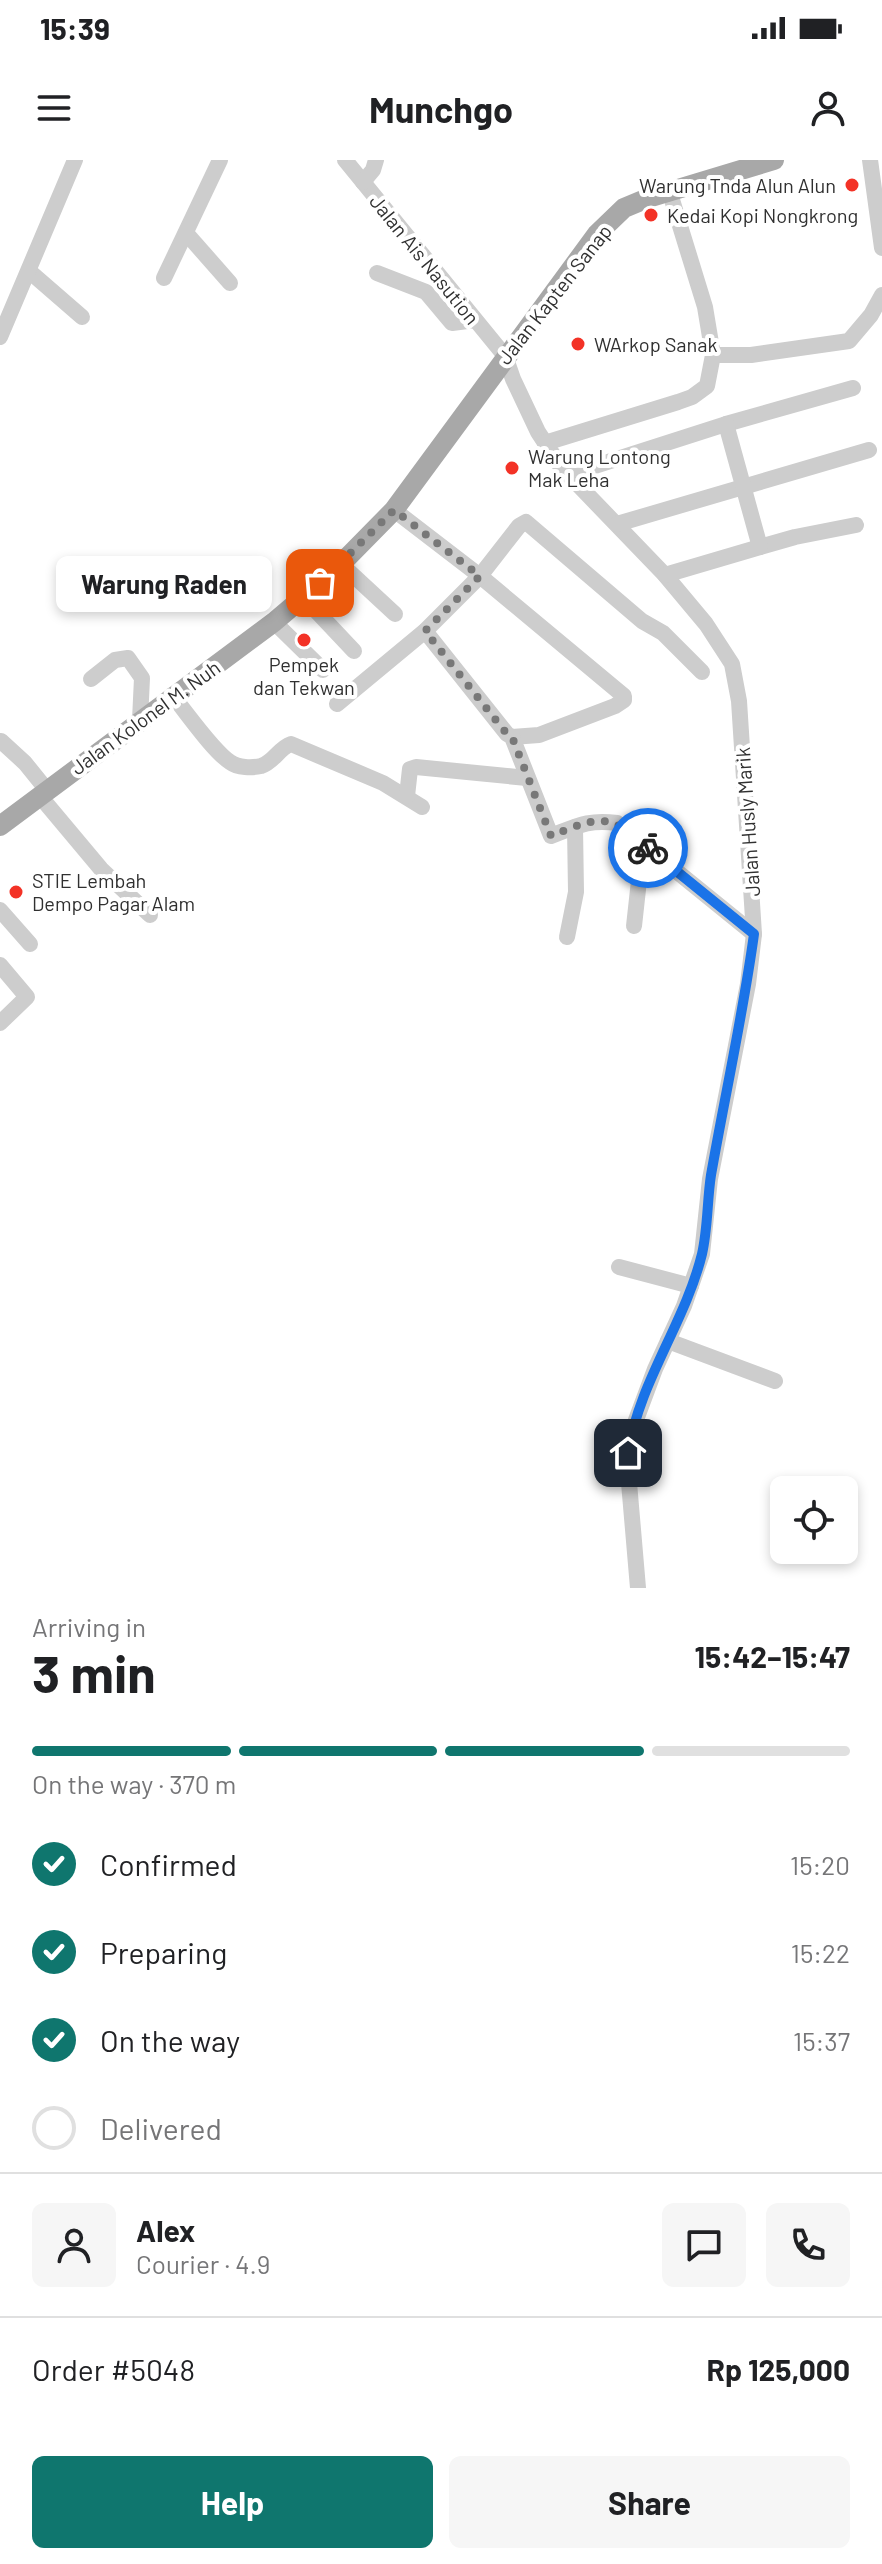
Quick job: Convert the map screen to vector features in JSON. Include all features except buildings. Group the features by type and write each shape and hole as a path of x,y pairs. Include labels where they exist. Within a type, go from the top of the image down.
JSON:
{"main road":[{"name":"Jalan Kapten Sanap","path":"394,510 597,234 624,208 733,165 774,160"},
{"name":"Jalan Kolonel M. Nuh","path":"0,826 304,598 394,510"}],"street":[{"path":"2,328 75,160"},
{"path":"164,278 220,160"},
{"name":"Jalan Ais Nasution","path":"345,160 505,356"},
{"path":"363,182 373,170 376,160"},
{"path":"870,160 882,248"},
{"path":"545,443 692,397 707,386 713,355 700,285 669,190"},
{"path":"186,233 230,283"},
{"path":"29,271 82,317"},
{"path":"377,273 426,292 452,323 475,320"},
{"path":"713,355 751,355 849,341 871,315 882,295"},
{"name":"Jalan Husly Marik","path":"505,356 545,443 567,475 665,575 706,624 736,675 754,934 748,984 710,1179 702,1254 637,1416 628,1453 638,1588"},
{"path":"567,475 726,424 853,388"},
{"path":"726,424 760,547"},
{"path":"617,524 869,450"},
{"path":"394,510 620,690 624,700 539,735 512,737 425,631"},
{"path":"337,704 425,631 480,576 519,526 526,522 642,621 676,644 702,672"},
{"path":"665,575 795,537 856,525"},
{"path":"341,564 395,614"},
{"path":"304,598 354,651"},
{"path":"274,622 323,670"},
{"path":"91,679 115,660 128,658 142,678 140,720"},
{"path":"172,695 233,764 245,767 264,765 287,745 298,747 373,779 422,807"},
{"path":"512,737 544,837 596,820 617,823 754,934"},
{"path":"1,741 25,763 42,792 101,869 150,915"},
{"path":"407,796 408,775 410,769 416,767 527,778"},
{"path":"567,937 576,892 575,827"},
{"path":"634,926 643,844"},
{"path":"0,910 30,944"},
{"path":"0,965 27,997 3,1026"},
{"path":"619,1267 691,1286"},
{"path":"668,1341 775,1381"}],"way so far":[{"path":"320,583 394,510 480,576 425,631 512,737 551,836 596,820 617,823 648,848"}],"place":[{"name":"Warung Tnda Alun Alun","path":"852,185"},
{"name":"Kedai Kopi Nongkrong","path":"651,215"},
{"name":"WArkop Sanak","path":"578,344"},
{"name":"Warung Lontong Mak Leha","path":"512,468"},
{"name":"Warung Raden","path":"320,583"},
{"name":"Pempek dan Tekwan","path":"304,640"},
{"name":"STIE Lembah Dempo Pagar Alam","path":"16,892"}],"route":[{"path":"628,1453 637,1416 684,1306 702,1254 710,1179 748,984 754,934 648,848"}]}
